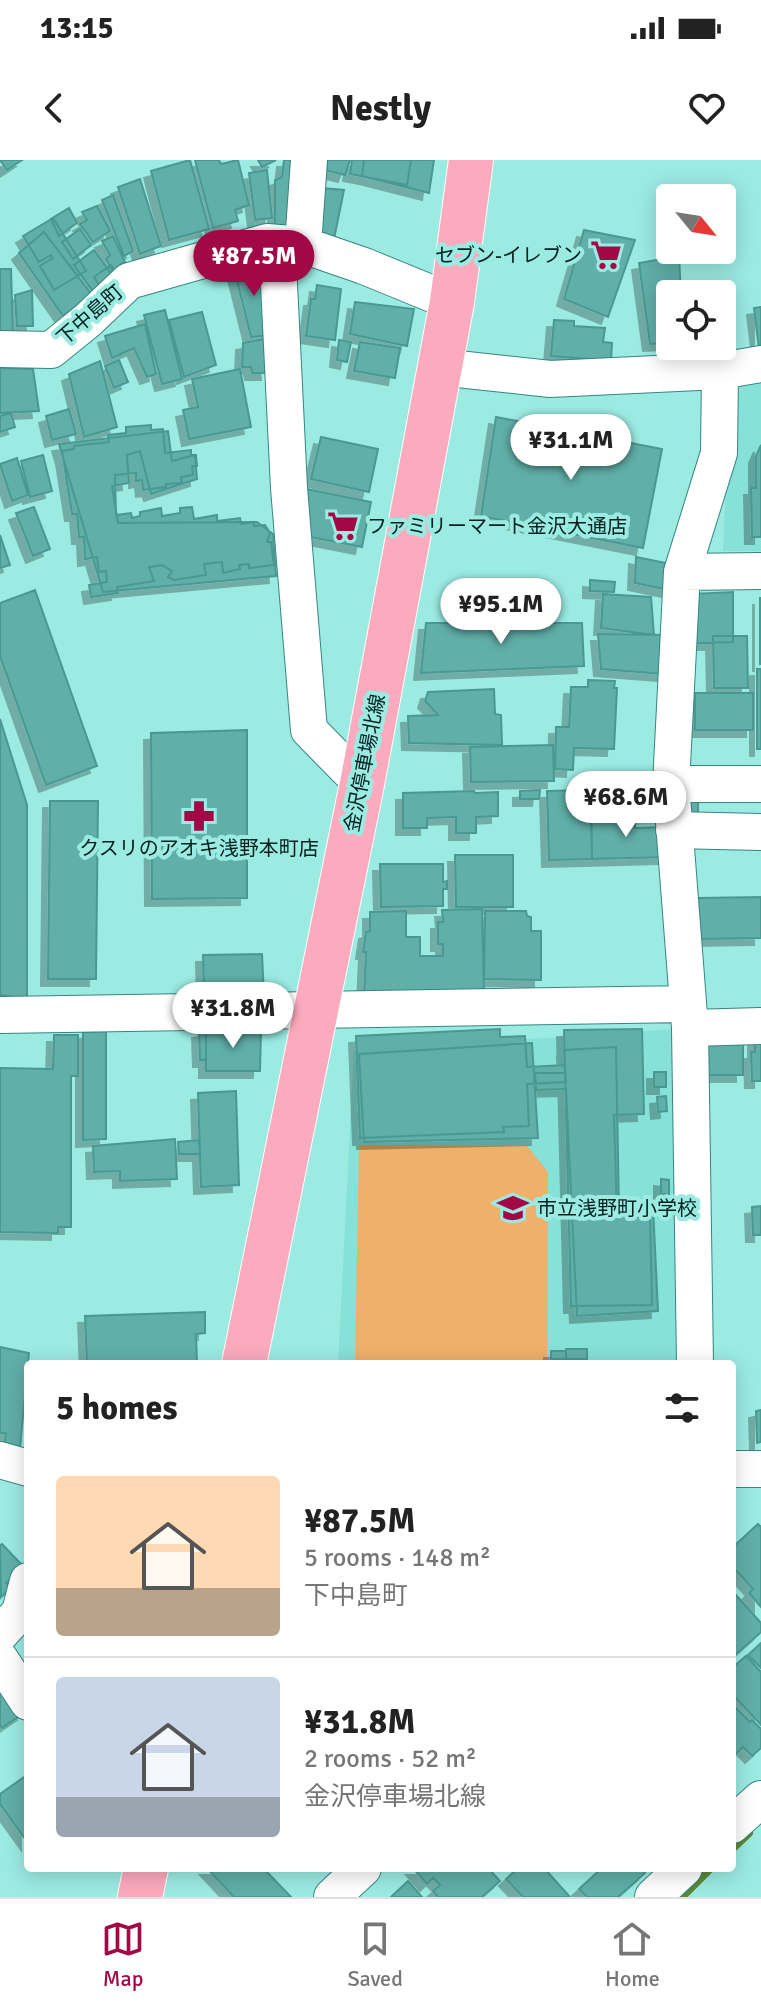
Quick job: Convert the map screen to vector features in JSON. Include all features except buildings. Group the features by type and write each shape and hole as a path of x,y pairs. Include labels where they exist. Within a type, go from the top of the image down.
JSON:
{"main road":[{"name":"金沢停車場北線","path":"245,1360 362,784 452,302 471,160"}],"street":[{"path":"309,160 290,244 289,488 309,730 362,784"},
{"name":"下中島町","path":"0,349 51,350 129,281 267,242 290,244 364,266 452,302"},
{"path":"439,367 550,379 720,371 761,364"},
{"path":"695,1360 688,1016 671,784 682,572 719,453 720,371"},
{"path":"682,572 761,571"},
{"path":"671,784 761,784"},
{"path":"674,830 761,832"},
{"path":"0,1015 316,1009 688,1016 761,1026"},
{"path":"0,1460 24,1467"},
{"path":"736,1469 761,1469"},
{"path":"0,1634 20,1612 24,1596"},
{"path":"0,1659 24,1696"},
{"path":"736,1821 761,1799"},
{"path":"332,1897 359,1872"}],"shaded area":[{"path":"761,380 761,551 723,551 730,381"},
{"name":"市立浅野町小学校","path":"675,1029 684,1360 338,1360 354,1051"},
{"path":"359,1145 527,1146 548,1172 547,1360 355,1360"}],"waterway":[{"path":"736,1845 749,1833"},
{"path":"682,1897 707,1872"}],"place":[{"name":"セブン-イレブン","path":"606,255"},
{"name":"ファミリーマート金沢大通店","path":"343,526"},
{"name":"クスリのアオキ浅野本町店","path":"199,816"},
{"name":"市立浅野町小学校","path":"513,1208"}]}
